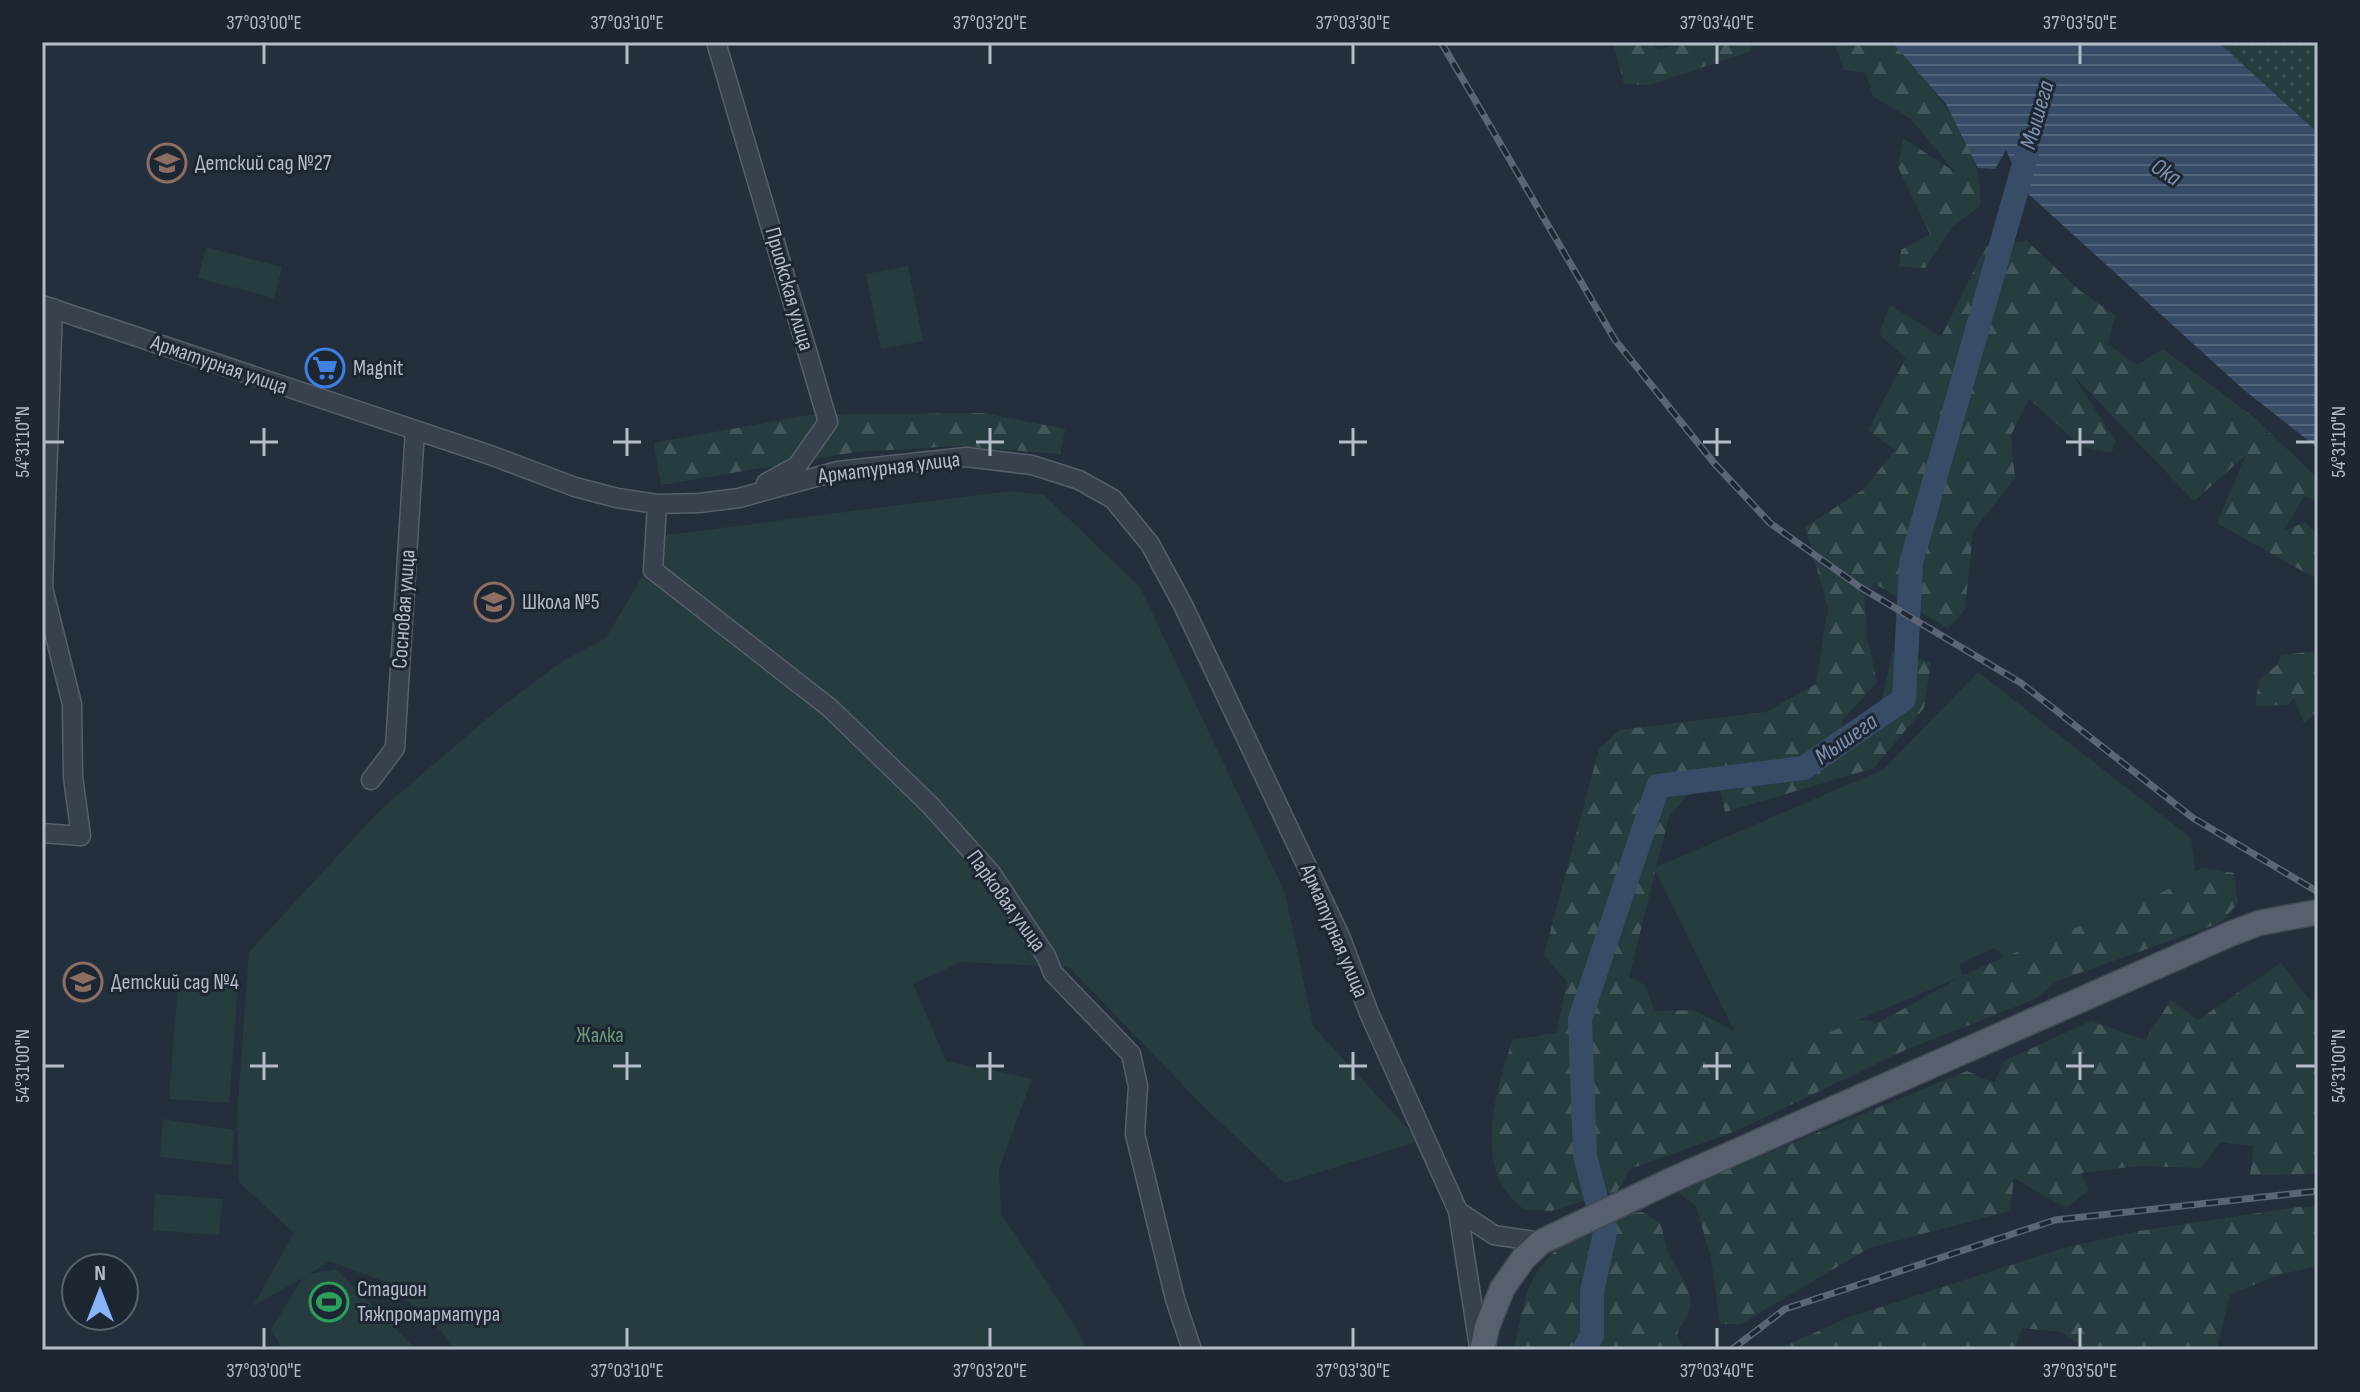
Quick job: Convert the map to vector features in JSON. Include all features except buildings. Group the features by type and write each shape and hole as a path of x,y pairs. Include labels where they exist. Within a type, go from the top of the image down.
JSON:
{"main road":[{"path":"1480,1350 1502,1289 1523,1259 1541,1242 2230,934 2259,923 2318,912"}],"street":[{"name":"Приокская улица","path":"716,42 828,422 797,466 739,498"},
{"name":"Арматурная улица","path":"48,306 575,487 617,498 657,504 699,503 739,498 838,471 966,457 1032,465 1079,480 1113,499 1150,544 1183,605 1340,936 1369,1013 1458,1211 1480,1350"},
{"path":"42,833 81,836 73,777 72,704 43,588 48,306"},
{"name":"Сосновая улица","path":"371,780 395,748 415,430"},
{"name":"Парковая улица","path":"657,504 653,570 830,708 929,804 991,873 1046,956 1053,973 1131,1054 1138,1086 1135,1134 1175,1299 1192,1350"},
{"path":"1458,1211 1494,1235 1541,1242"}],"green space":[{"path":"1613,42 1650,42 1658,50 1690,42 1751,42 1751,51 1650,85 1624,84"},
{"path":"1837,42 1892,42 1953,117 1974,160 1980,183 1980,206 1952,227 1925,268 1899,267 1901,250 1930,234 1898,167 1903,138 1955,172 1911,119 1873,96 1866,73 1844,70 1835,45"},
{"path":"2218,42 2318,42 2318,133"},
{"path":"2027,241 2079,290 2115,315 2108,344 2137,365 2163,349 2255,418 2318,479 2318,501 2304,496 2284,531 2305,522 2318,535 2318,577 2311,576 2217,523 2246,455 2194,501 2073,375 2116,442 2111,453 2082,447 2029,399 2011,435 2015,478 1973,531 1965,609 1948,629 1874,583 1864,597 1867,637 1877,682 1841,722 1847,738 1880,707 1893,651 1931,662 1924,708 1874,768 1725,812 1715,765 1669,816 1629,977 1645,985 1655,1011 1694,1010 1734,1031 1762,1062 1820,1017 1880,1022 1964,975 2204,868 2234,873 2238,903 2220,923 2057,981 2035,999 1903,1051 1736,1131 1630,1169 1617,1191 1551,1211 1523,1209 1502,1186 1495,1168 1492,1150 1494,1113 1512,1040 1556,1033 1567,982 1544,955 1599,749 1619,730 1766,712 1816,684 1828,607 1805,527 1864,489 1895,450 1868,430 1906,358 1879,334 1890,305 1941,337 1986,246"},
{"path":"206,247 282,267 274,298 198,278"},
{"path":"908,266 923,341 881,349 866,274"},
{"path":"983,413 1065,429 1060,454 956,446 856,452 661,485 654,443 809,415"},
{"name":"Жалка","path":"1009,491 1044,495 1140,587 1285,893 1313,1026 1419,1141 1285,1183 1203,1106 1069,967 961,962 913,984 946,1061 1032,1079 999,1169 1001,1214 1075,1326 1087,1350 454,1350 443,1333 388,1283 330,1261 309,1274 336,1269 417,1350 283,1350 271,1329 303,1278 253,1306 294,1233 239,1182 237,1117 249,952 379,811 496,711 563,661 606,638 667,535"},
{"path":"2318,651 2318,712 2304,723 2294,698 2287,705 2255,706 2259,680 2278,664 2281,655"},
{"path":"1978,672 2191,838 2196,878 2005,957 1994,948 1959,964 1963,976 1751,1065 1654,868 1884,769"},
{"path":"2281,963 2309,999 2318,1000 2318,1174 2250,1175 2254,1146 2220,1142 2201,1168 2137,1166 2081,1173 2089,1190 2066,1208 2014,1178 2010,1211 1869,1248 1741,1324 1720,1324 1711,1258 1696,1206 1676,1191 1967,1071 1994,1083 2004,1061 2091,1021 2145,1040 2171,1000 2198,1020"},
{"path":"178,984 238,987 229,1103 169,1099"},
{"path":"163,1119 234,1130 232,1165 160,1157"},
{"path":"155,1194 223,1199 219,1235 153,1230"},
{"path":"2298,1207 2318,1207 2318,1266 2277,1275 2230,1295 2214,1350 2087,1350 2061,1332 2022,1328 2014,1350 1775,1350 1850,1317 2060,1249 2139,1231"},
{"path":"1642,1212 1659,1222 1668,1252 1688,1291 1690,1305 1678,1330 1685,1350 1514,1350 1528,1290 1546,1260 1570,1239 1597,1223"}],"water":[{"name":"Oka","path":"1892,42 2218,42 2318,133 2318,448 2244,390 2024,190 2006,150 1995,169 1978,168 1946,104"}],"waterway":[{"name":"Мышега","path":"1584,1350 1592,1335 1592,1292 1605,1233 1585,1156 1580,1019 1658,786 1804,768 1904,699 1911,563 2028,150"}],"railway":[{"path":"1441,42 1615,340 1714,463 1770,523 1860,587 2021,683 2193,818 2318,892"},
{"path":"1731,1350 1785,1309 2055,1220 2318,1191"}],"place":[{"name":"Детский сад №27","path":"167,163"},
{"name":"Magnit","path":"325,368"},
{"name":"Школа №5","path":"494,602"},
{"name":"Детский сад №4","path":"83,982"},
{"name":"Стадион Тяжпромарматура","path":"329,1302"}]}
